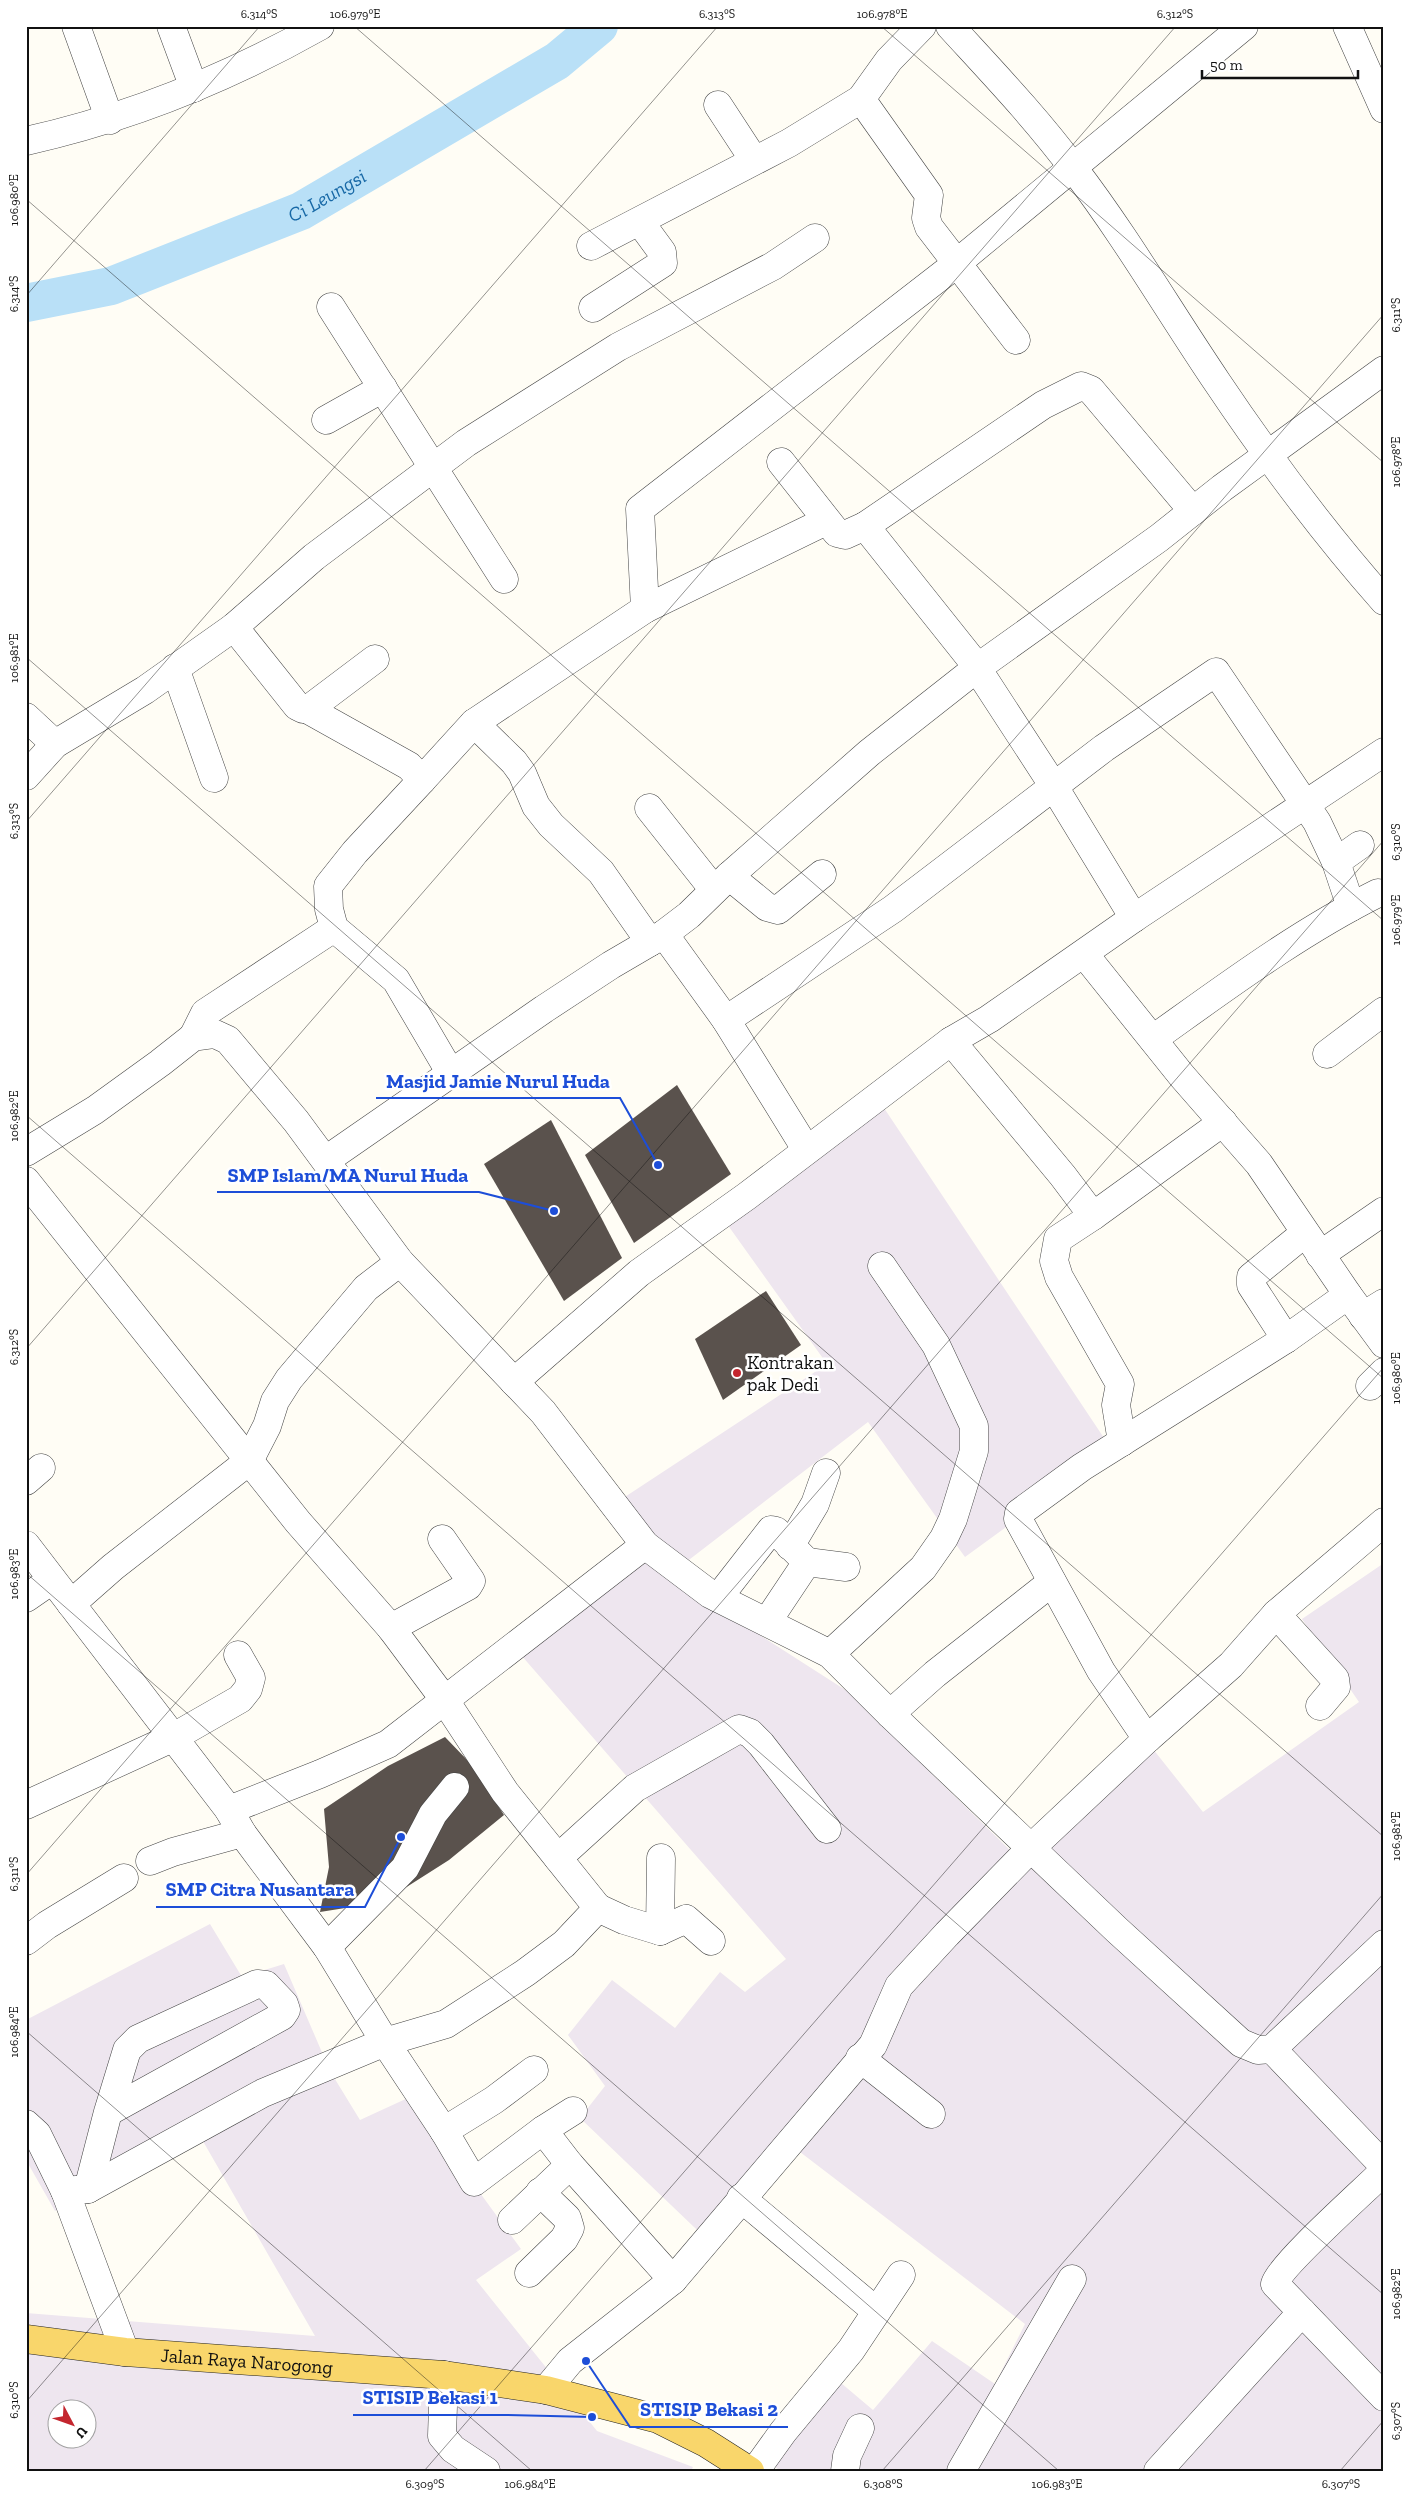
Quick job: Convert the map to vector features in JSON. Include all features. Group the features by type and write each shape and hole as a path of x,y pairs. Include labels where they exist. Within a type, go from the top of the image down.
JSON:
{"main road":[{"name":"Jalan Raya Narogong","path":"26,2339 125,2352 444,2375 546,2390 658,2420 706,2443 750,2471"}],"street":[{"path":"76,26 110,120"},
{"path":"171,26 194,88"},
{"path":"26,141 110,120 194,88 278,37 320,26"},
{"path":"591,246 789,143 861,99 889,60 922,26"},
{"path":"950,26 1030,114 1074,168 1142,264 1216,381 1268,455 1344,555 1384,601"},
{"path":"645,609 640,509 957,264 1244,26"},
{"path":"1347,26 1384,109"},
{"path":"861,99 930,195 928,224 1016,340"},
{"path":"718,105 754,160"},
{"path":"593,308 663,263 662,252 640,222"},
{"path":"26,776 55,744 145,690 234,627 314,557 466,443 618,347 773,266 815,238"},
{"path":"331,307 504,579"},
{"path":"326,1160 450,1072 604,970 657,938 689,915 721,883 869,753 977,668 1159,538 1193,510 1384,370"},
{"path":"782,462 826,521 837,533 845,536 864,526 1043,406 1081,386 1091,390 1193,510"},
{"path":"326,420 383,388"},
{"path":"450,1072 396,980 334,928 329,909 328,886 355,852 474,723 645,609 826,521"},
{"path":"864,526 977,668 1053,785 1134,918"},
{"path":"234,627 297,706 307,709 409,766 422,780"},
{"path":"307,709 375,659"},
{"path":"175,668 214,778"},
{"path":"726,1020 893,909 1053,785 1216,672 1312,814 1336,862 1351,907"},
{"path":"26,717 55,744"},
{"path":"474,723 514,762 522,773 536,806 551,825 601,872 726,1020 806,1149"},
{"path":"514,1382 639,1274 747,1196 806,1149 951,1041 989,1019 1085,955 1134,918 1312,814 1384,752"},
{"path":"1312,814 1339,805"},
{"path":"649,808 721,883 767,907 778,910 822,874"},
{"path":"1336,862 1360,845"},
{"path":"1153,1039 1232,982 1351,907 1378,893"},
{"path":"26,1152 94,1110 160,1063 193,1037 205,1014 334,928"},
{"path":"1085,955 1259,1164 1312,1244 1365,1305 1384,1344"},
{"path":"1327,1054 1384,1011"},
{"path":"193,1037 215,1034 228,1040 326,1160 400,1262 565,1438 645,1545 718,1598 830,1654 890,1714 1117,1930 1241,2043 1258,2050 1272,2049 1384,1944"},
{"path":"951,1041 1063,1176 1093,1216"},
{"path":"1122,1442 1116,1405 1120,1384 1059,1277 1054,1262 1058,1239 1223,1122"},
{"path":"26,1181 76,1244 108,1280 183,1380 298,1522 391,1628 444,1699 505,1792 598,1908 624,1920 660,1931 686,1919 711,1941"},
{"path":"1286,1338 1251,1285 1251,1277 1312,1244 1384,1211"},
{"path":"71,1604 113,1567 249,1461 267,1426 275,1401 289,1379 366,1288 400,1262"},
{"path":"830,1654 924,1568 935,1553 953,1519 974,1451 974,1426 936,1345 882,1266"},
{"path":"1148,1739 1101,1671 1018,1519 1018,1513 1067,1477 1286,1338 1365,1305"},
{"path":"767,1622 799,1554 826,1474"},
{"path":"546,2390 570,2361 672,2280 873,2045 889,2006 904,1981 1031,1848 1148,1739 1232,1665 1276,1614 1384,1522"},
{"path":"718,1598 769,1532 776,1531 799,1554 846,1567"},
{"path":"391,1628 468,1586 470,1578 442,1539"},
{"path":"26,1545 235,1821 327,1947 385,2042 444,2131 474,2182 543,2130 573,2111"},
{"path":"150,1861 173,1852 235,1821 320,1774 388,1744 645,1545"},
{"path":"26,1598 52,1580"},
{"path":"890,1714 936,1674 1052,1582"},
{"path":"1276,1614 1335,1679 1336,1687 1320,1706"},
{"path":"26,1805 172,1738 240,1699 248,1689 251,1678 238,1655"},
{"path":"558,1858 635,1788 738,1729 750,1733 761,1744 827,1829"},
{"path":"327,1947 405,1868 433,1814 455,1787"},
{"path":"660,1931 661,1858"},
{"path":"26,1941 124,1878"},
{"path":"76,2190 263,2093 385,2042 446,2024 525,1973 564,1944 598,1908"},
{"path":"76,2190 108,2112 127,2050 138,2039 257,1984 266,1985 284,2004 286,2010 282,2016 108,2112"},
{"path":"1272,2049 1384,2166"},
{"path":"860,2058 931,2114"},
{"path":"444,2131 494,2100 534,2070"},
{"path":"26,2108 32,2129 76,2190 125,2352"},
{"path":"543,2130 570,2165 672,2280"},
{"path":"512,2220 570,2165"},
{"path":"1384,2171 1304,2249 1276,2280 1275,2284 1277,2289 1302,2312 1384,2397"},
{"path":"529,2273 564,2239 570,2228 567,2218 540,2192"},
{"path":"742,2198 876,2311"},
{"path":"755,2471 783,2432 851,2350 876,2311 902,2276"},
{"path":"961,2471 1072,2279"},
{"path":"1158,2471 1302,2312"},
{"path":"444,2375 442,2436 453,2449 486,2471"},
{"path":"845,2471 847,2456 860,2428"}],"shaded area":[{"path":"884,1108 1112,1450 965,1557 868,1422 668,1576 847,1691 1017,1857 1149,1744 1203,1812 1359,1702 1302,1619 1384,1563 1384,2471 780,2471 771,2463 841,2383 873,2410 932,2341 995,2384 1025,2324 800,2152 717,2249 580,2118 605,2086 568,2035 612,1980 675,2028 720,1972 745,1992 786,1959 521,1655 635,1555 605,1510 827,1364 727,1224"},
{"path":"210,1924 242,1977 284,1964 330,2071 360,2120 410,2097 521,2249 476,2280 597,2431 693,2467 691,2471 26,2471 26,2313 315,2336 200,2136 55,2211 26,2160 26,2020"}],"building":[{"path":"677,1085 731,1174 634,1243 585,1155"},
{"path":"551,1120 622,1258 564,1301 484,1164"},
{"name":"Kontrakan pak Dedi","path":"766,1291 801,1345 723,1400 695,1339"},
{"path":"445,1737 472,1765 504,1815 449,1860 383,1902 320,1912 329,1867 324,1809 388,1766"}],"waterway":[{"name":"Ci Leungsi","path":"26,303 111,286 301,211 557,61 599,26"}],"place":[{"name":"Masjid Jamie Nurul Huda","path":"658,1165"},
{"name":"SMP Islam/MA Nurul Huda","path":"554,1211"},
{"name":"Kontrakan pak Dedi","path":"737,1373"},
{"name":"SMP Citra Nusantara","path":"401,1837"},
{"name":"STISIP Bekasi 2","path":"586,2361"},
{"name":"STISIP Bekasi 1","path":"592,2417"}]}
